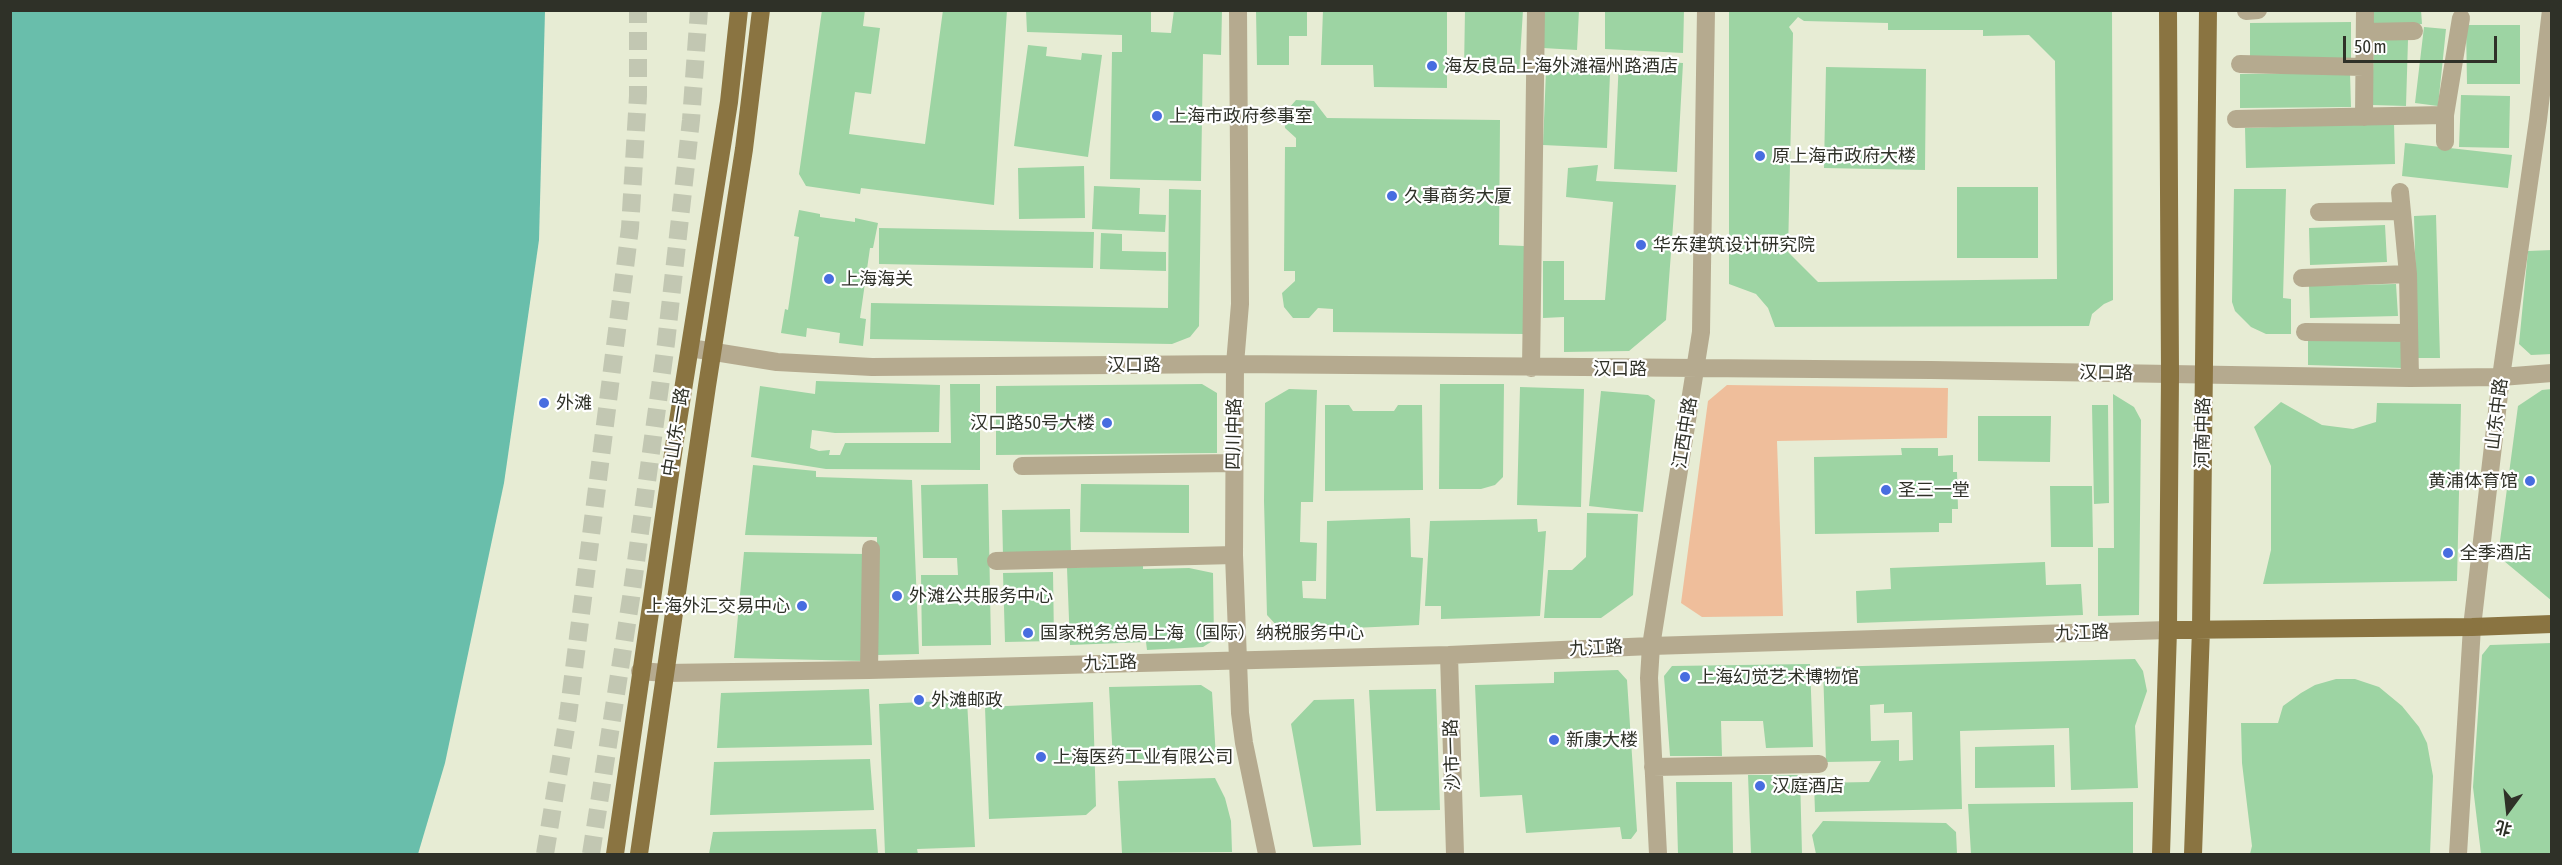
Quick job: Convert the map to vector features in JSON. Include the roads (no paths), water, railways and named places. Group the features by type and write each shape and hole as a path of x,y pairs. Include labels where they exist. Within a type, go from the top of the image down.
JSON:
{"main road":[{"name":"中山东一路","path":"615,855 640,671 729,102 739,10"},
{"name":"中山东一路","path":"639,855 744,150 761,10"},
{"name":"河南中路","path":"2161,855 2168,630 2170,374 2168,10"},
{"name":"河南中路","path":"2193,855 2201,629 2203,374 2209,118 2208,10"},
{"name":"九江路","path":"2168,630 2552,624"}],"street":[{"name":"四川中路","path":"1238,10 1240,304 1235,364 1234,555 1244,742 1267,855"},
{"path":"1532,368 1536,10"},
{"name":"江西中路","path":"1658,855 1649,678 1651,646 1701,332 1706,10"},
{"path":"2246,11 2258,10"},
{"path":"2364,117 2365,10"},
{"name":"山东中路","path":"2458,855 2472,627 2501,377 2538,120 2551,10"},
{"path":"2445,141 2445,115 2461,18"},
{"path":"2365,32 2414,31"},
{"path":"2240,64 2364,67"},
{"path":"2236,119 2445,115"},
{"path":"2400,192 2408,274 2410,378"},
{"path":"2319,212 2401,211"},
{"path":"2302,278 2408,274"},
{"path":"2305,332 2409,333"},
{"name":"汉口路","path":"690,348 777,362 872,367 1235,364 2410,378 2501,377 2552,373"},
{"path":"1022,466 1233,463"},
{"path":"869,670 871,549"},
{"path":"996,561 1234,555"},
{"name":"九江路","path":"640,671 665,673 869,670 1449,655 1651,646 2168,630"},
{"name":"沙市一路","path":"1449,655 1455,855"},
{"path":"1653,767 1819,764"}],"water":[{"path":"10,11 545,11 539,240 504,483 445,763 418,854 11,854"}],"tunnel":[{"path":"545,854 568,716 630,228 638,96 638,10"},
{"path":"591,854 631,598 666,343 691,120 699,10"}],"place":[{"name":"海友良品上海外滩福州路酒店","path":"1432,66"},
{"name":"上海市政府参事室","path":"1157,116"},
{"name":"原上海市政府大楼","path":"1760,156"},
{"name":"久事商务大厦","path":"1392,196"},
{"name":"华东建筑设计研究院","path":"1641,245"},
{"name":"上海海关","path":"829,279"},
{"name":"外滩","path":"544,403"},
{"name":"汉口路50号大楼","path":"1107,423"},
{"name":"黄浦体育馆","path":"2530,481"},
{"name":"圣三一堂","path":"1886,490"},
{"name":"全季酒店","path":"2448,553"},
{"name":"外滩公共服务中心","path":"897,596"},
{"name":"上海外汇交易中心","path":"802,606"},
{"name":"国家税务总局上海（国际）纳税服务中心","path":"1028,633"},
{"name":"上海幻觉艺术博物馆","path":"1685,677"},
{"name":"外滩邮政","path":"919,700"},
{"name":"新康大楼","path":"1554,740"},
{"name":"上海医药工业有限公司","path":"1041,757"},
{"name":"汉庭酒店","path":"1760,786"}]}
